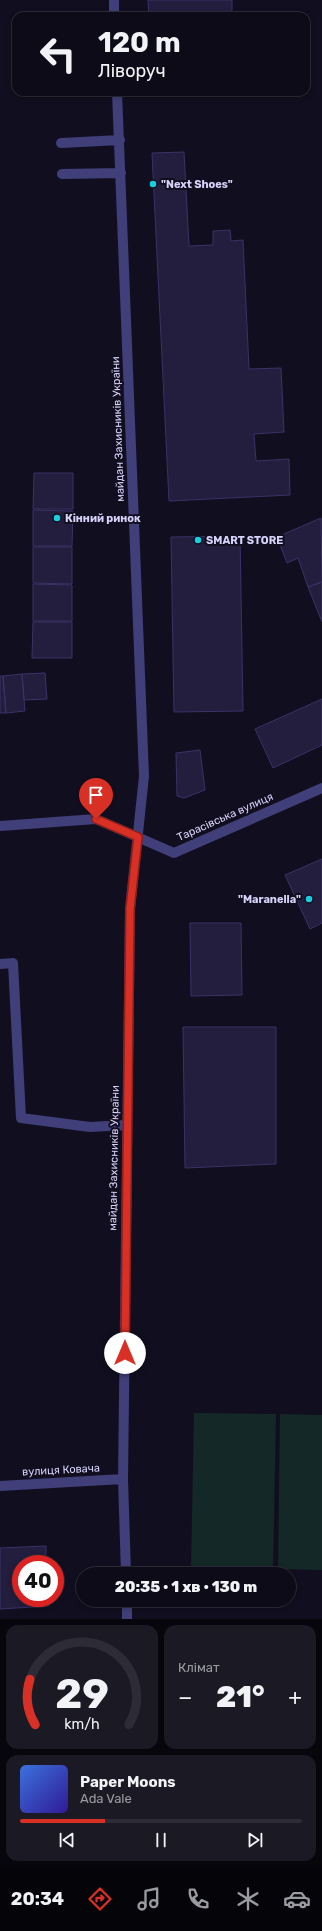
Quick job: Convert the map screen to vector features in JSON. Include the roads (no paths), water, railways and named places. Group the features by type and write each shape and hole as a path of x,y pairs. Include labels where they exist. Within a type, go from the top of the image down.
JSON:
{"street":[{"path":"114,0 114,12"},
{"name":"майдан Захисників України","path":"118,96 144,776 130,909 123,1479 126,1567"},
{"path":"61,143 120,140"},
{"path":"62,174 121,173"},
{"name":"Тарасівська вулиця","path":"138,837 174,853 322,788"},
{"path":"0,826 96,819 138,837"},
{"path":"0,964 12,963 21,1118 90,1126 127,1125"},
{"name":"вулиця Ковача","path":"0,1486 123,1479"},
{"path":"127,1607 127,1619"}],"place":[{"name":"\"Next Shoes\"","path":"153,184"},
{"name":"Кінний ринок","path":"57,518"},
{"name":"SMART STORE","path":"198,540"},
{"name":"\"Maranella\"","path":"309,899"}]}
